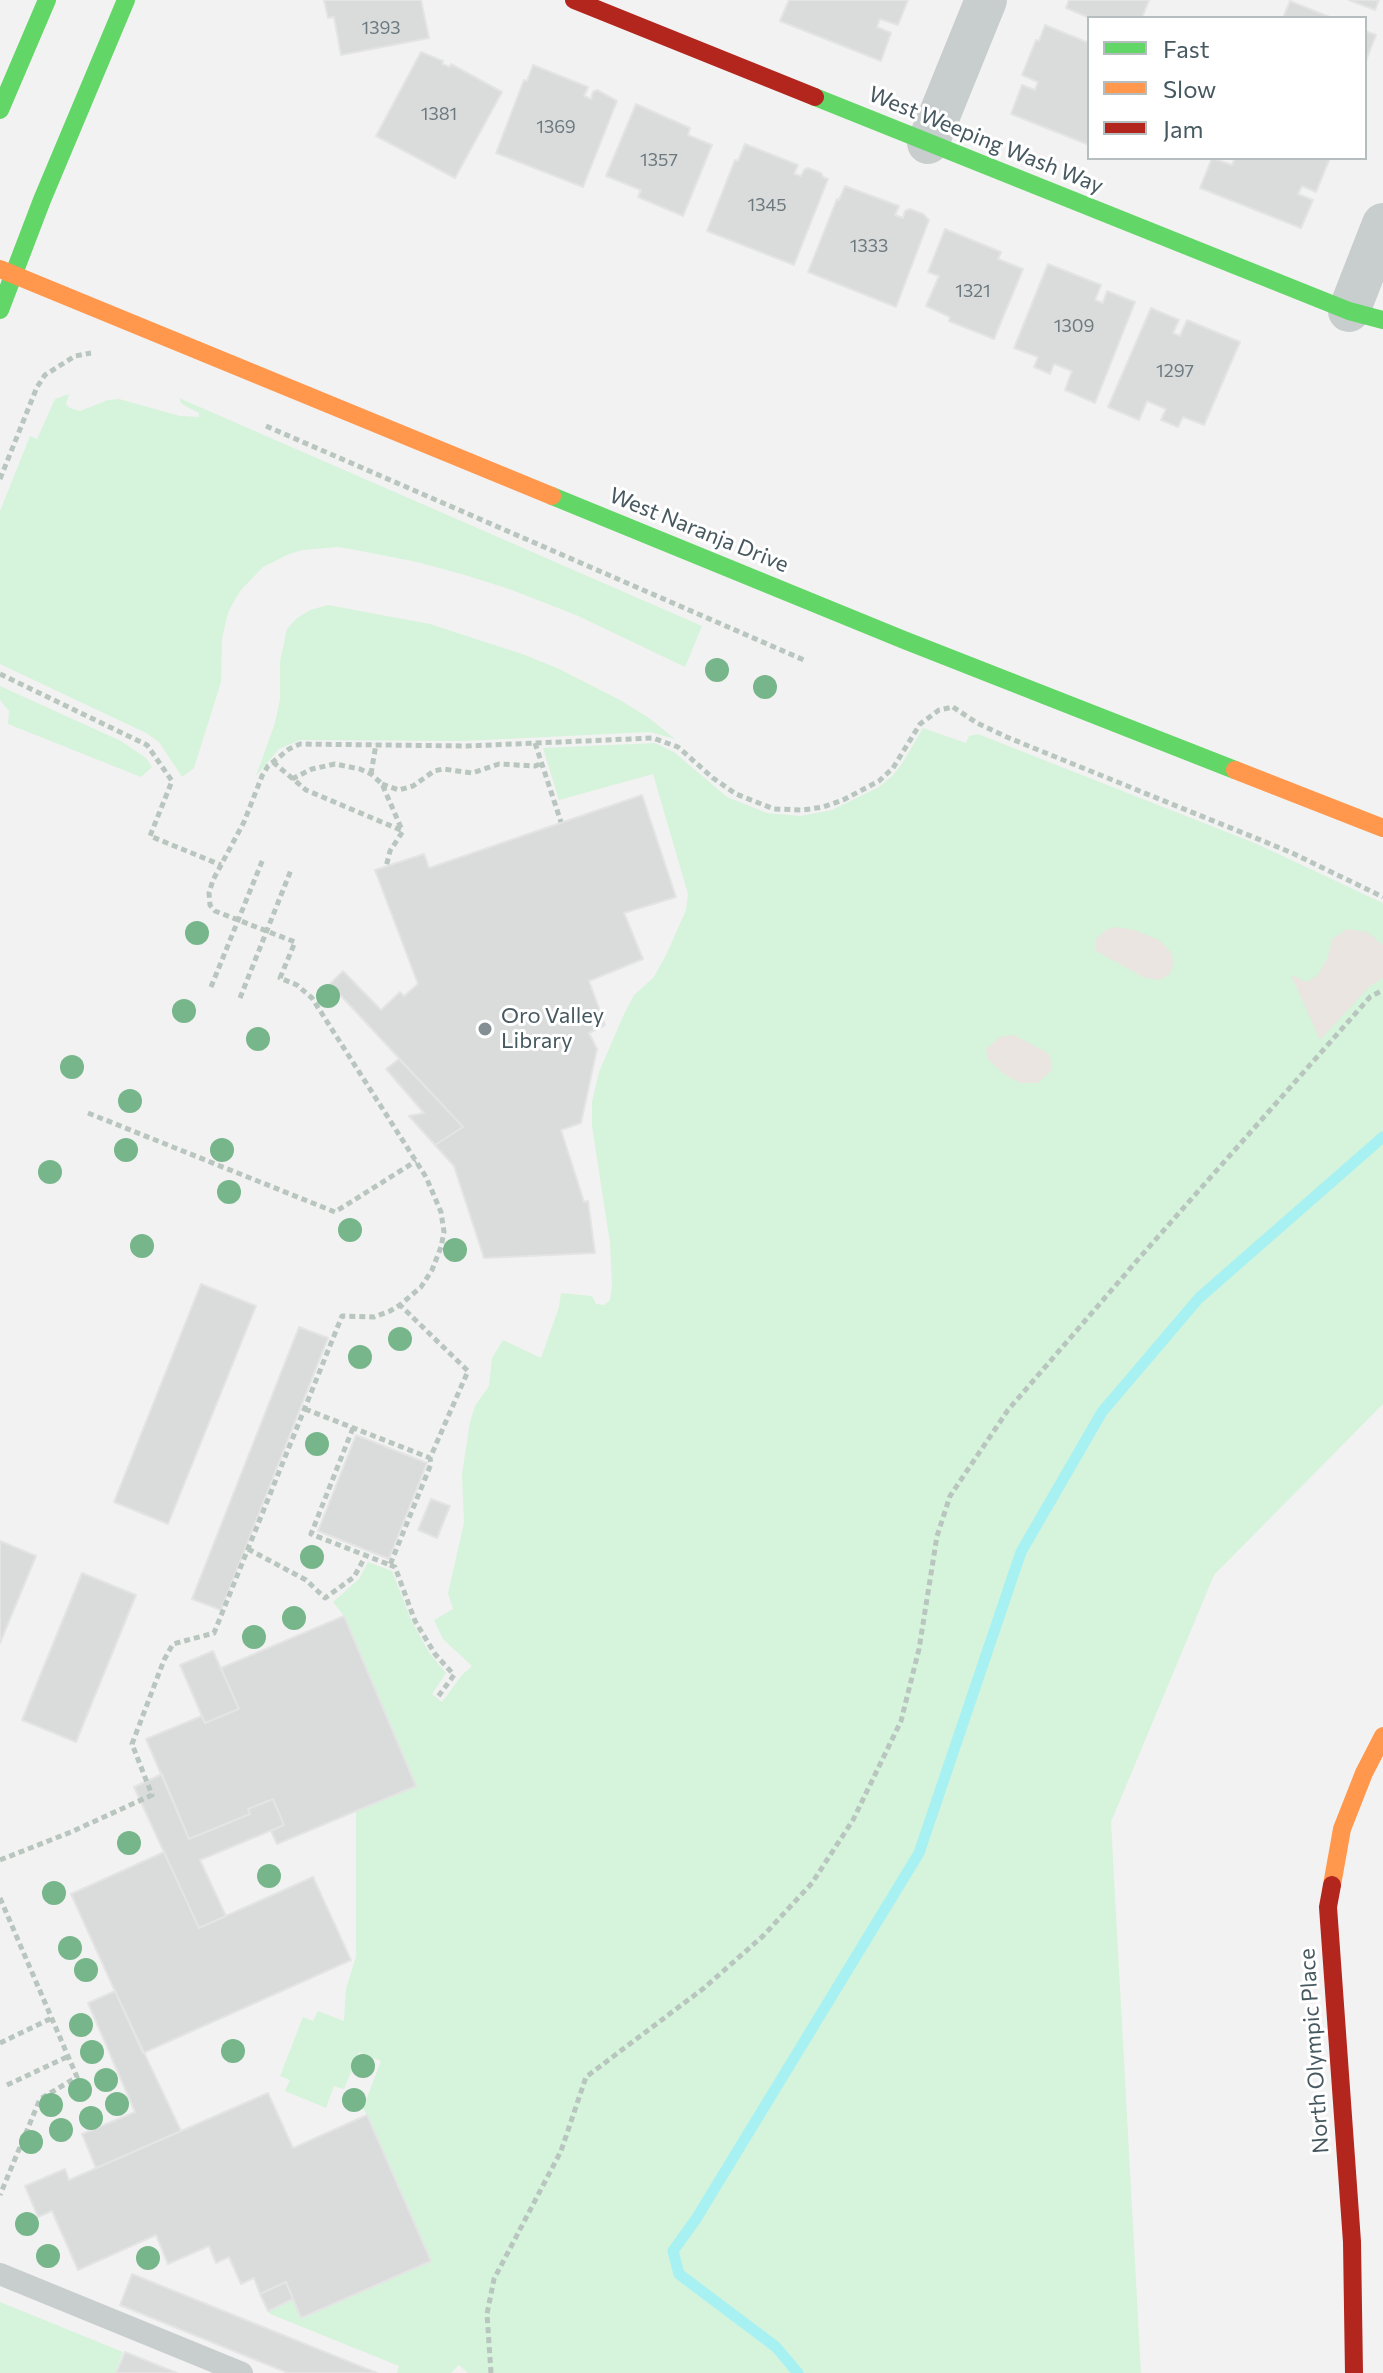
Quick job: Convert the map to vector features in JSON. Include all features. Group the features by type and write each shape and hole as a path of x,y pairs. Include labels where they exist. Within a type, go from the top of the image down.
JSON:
{"street":[{"path":"0,110 47,0"},
{"path":"0,310 7,272 42,200 126,0"},
{"name":"West Weeping Wash Way","path":"574,0 1366,315"},
{"path":"928,143 986,0"},
{"path":"1366,315 1383,224"},
{"name":"West Naranja Drive","path":"7,272 904,640 1383,828"},
{"name":"North Olympic Place","path":"1354,2373 1352,2242 1328,1907 1342,1829 1364,1773 1383,1736"}],"lane":[{"path":"0,2274 242,2373"}],"path":[{"path":"0,479 37,387 45,375 75,356"},
{"path":"255,421 804,660"},
{"path":"0,674 147,745 172,781 150,836 221,865"},
{"path":"945,703 1009,738 1290,852 1383,897"},
{"path":"0,1860 152,1795 132,1744 164,1660 173,1644 214,1633 342,1316 374,1317 400,1305 421,1287 441,1247 444,1232 441,1212 436,1196 416,1161 312,998 297,985 280,978 295,942 215,911 210,905 210,888 244,822 262,776 273,762 300,744 467,746 653,738 678,747 736,794 774,809 803,810 843,800 879,781 893,768 920,724 939,710 953,707"},
{"path":"535,743 561,822"},
{"path":"371,774 376,744"},
{"path":"273,762 306,790 403,831"},
{"path":"292,779 312,769 335,764 360,769 382,784 399,790 413,786 424,776 443,769 472,773 499,764 535,766 542,763"},
{"path":"382,784 403,831"},
{"path":"386,867 390,851 403,831"},
{"path":"211,987 263,859"},
{"path":"240,998 291,870"},
{"path":"491,2373 487,2314 494,2279 561,2151 586,2077 704,1988 763,1936 812,1883 853,1820 901,1721 919,1649 937,1536 950,1496 1018,1398 1370,997 1383,990"},
{"path":"88,1113 335,1212 416,1161"},
{"path":"390,1565 431,1464 430,1458 468,1371 400,1305"},
{"path":"305,1409 430,1458"},
{"path":"353,1428 311,1534 395,1567 415,1621 435,1654 454,1675 437,1698"},
{"path":"248,1549 306,1580 325,1598 354,1577 366,1555"},
{"path":"0,1898 77,2077 40,2099 0,2195"},
{"path":"0,2043 52,2018"},
{"path":"7,2085 69,2056"}],"green space":[{"path":"69,394 66,404 80,411 119,399 180,416 199,417 199,413 182,404 179,398 702,626 685,667 576,615 465,575 338,547 302,550 263,567 233,603 222,638 221,682 194,768 182,777 159,742 146,733 0,664 0,511 30,436 37,439 55,399"},
{"path":"328,605 430,624 525,655 620,700 675,739 650,732 463,741 300,740 279,749 256,776 275,723 280,699 280,661 287,629 310,610"},
{"path":"0,686 121,741 146,758 152,767 141,777 8,724 9,711 0,700"},
{"path":"923,728 966,743 969,736 978,734 1257,844 1383,903 1383,1404 1214,1575 1111,1822 1141,2373 468,2373 459,2365 451,2373 397,2373 399,2366 268,2311 293,2299 367,2115 363,2108 381,2061 359,2052 344,2089 334,2086 326,2108 285,2091 290,2080 280,2076 303,2017 313,2021 318,2011 344,2021 346,1989 356,1956 356,1811 416,1785 344,1616 333,1602 359,1579 368,1562 392,1571 412,1622 430,1654 446,1673 432,1694 442,1702 472,1666 443,1639 434,1620 453,1609 448,1593 464,1523 462,1474 470,1422 475,1406 489,1386 492,1358 503,1340 541,1358 561,1293 592,1296 596,1304 604,1305 610,1300 610,1243 592,1126 592,1102 599,1072 624,1014 634,995 654,977 667,953 686,910 688,894 653,774 559,800 543,748 655,743 674,752 727,797 767,813 800,816 832,810 879,787 901,765"},
{"path":"0,2302 123,2352 115,2373 0,2373"}],"sand":[{"path":"1117,927 1159,940 1171,952 1174,963 1169,975 1160,980 1145,978 1096,951 1096,940 1102,933"},
{"path":"1347,929 1367,932 1383,945 1383,978 1370,986 1320,1040 1291,975 1307,982 1318,975 1328,957 1332,939"},
{"path":"1014,1035 1048,1053 1051,1071 1038,1083 1020,1083 988,1059 986,1049 1000,1037"}],"building":[{"path":"324,0 421,0 429,38 341,55 334,17 328,18"},
{"path":"789,0 908,0 898,25 880,19 877,27 891,33 881,61 780,21"},
{"path":"1069,0 1149,0 1143,16 1087,17 1066,8"},
{"path":"1349,0 1379,0 1375,10"},
{"path":"1290,1 1327,16 1284,16"},
{"path":"1045,25 1087,42 1087,144 1011,114 1022,85 1035,90 1038,82 1022,75 1036,40 1039,41"},
{"path":"1367,32 1376,35 1367,58"},
{"path":"421,52 443,61 442,64 450,67 451,64 502,92 455,178 376,136"},
{"path":"533,65 588,87 584,96 591,99 597,90 617,101 583,187 496,153 524,80 527,81"},
{"path":"636,104 690,128 688,135 712,145 683,216 638,197 641,190 606,176"},
{"path":"745,144 798,165 794,174 801,176 808,168 828,179 794,265 707,231 735,160 738,161"},
{"path":"1211,160 1232,165 1234,160 1329,160 1316,192 1302,186 1298,194 1313,200 1301,228 1200,188"},
{"path":"845,186 899,206 895,215 903,218 905,211 910,209 929,220 896,307 808,272"},
{"path":"945,229 1001,252 998,259 1023,269 994,339 949,321 950,317 926,306 939,276 928,272"},
{"path":"1048,264 1101,285 1095,300 1103,303 1107,291 1135,302 1095,403 1065,390 1072,371 1054,364 1050,374 1034,367 1038,357 1014,348"},
{"path":"1151,308 1179,320 1173,333 1180,336 1187,320 1240,342 1204,425 1183,417 1178,427 1161,420 1166,409 1147,401 1139,420 1108,407"},
{"name":"Oro Valley Library","path":"642,795 676,897 624,913 643,959 589,981 605,1025 589,1033 597,1049 581,1123 561,1130 584,1202 588,1201 595,1253 484,1258 454,1166 435,1145 463,1127 330,984 343,971 381,1010 400,992 404,996 418,984 375,870 424,854 429,868"},
{"path":"399,1059 463,1127 435,1145 409,1116 424,1113 386,1069"},
{"path":"201,1284 256,1306 168,1524 114,1502"},
{"path":"299,1327 328,1338 221,1610 192,1599"},
{"path":"356,1435 427,1463 389,1559 318,1531"},
{"path":"431,1499 450,1506 437,1538 418,1530"},
{"path":"0,1541 36,1556 0,1643"},
{"path":"82,1573 136,1595 76,1742 22,1720"},
{"path":"344,1616 416,1786 277,1844 271,1831 284,1825 273,1799 248,1809 250,1814 189,1839 146,1739 202,1716 205,1723 239,1709 221,1668"},
{"path":"213,1651 239,1709 205,1723 180,1665"},
{"path":"162,1774 189,1839 250,1814 248,1809 273,1799 284,1825 200,1860 226,1916 199,1928 134,1787"},
{"path":"164,1852 199,1928 313,1877 351,1960 143,2053 71,1894"},
{"path":"115,1991 181,2131 96,2168 82,2134 135,2112 88,2003"},
{"path":"268,2093 293,2148 367,2115 431,2261 301,2318 286,2282 260,2294 254,2278 241,2284 229,2257 216,2263 209,2246 168,2264 156,2235 78,2270 52,2211 38,2217 25,2186 65,2169 69,2180"},
{"path":"132,2274 377,2373 288,2373 120,2305"},
{"path":"286,2282 293,2299 268,2311 260,2294"},
{"path":"125,2352 177,2373 116,2373"}],"waterway":[{"path":"798,2373 776,2347 679,2274 673,2251 696,2219 919,1853 1021,1552 1102,1412 1199,1298 1383,1137"}],"traffic: fast":[{"path":"0,110 47,0"},
{"path":"0,310 42,200 126,0"},
{"path":"815,97 1349,311 1383,320"},
{"path":"552,496 904,640 1235,770"}],"traffic: slow":[{"path":"0,269 552,496"},
{"path":"1235,770 1383,828"},
{"path":"1332,1885 1342,1829 1364,1773 1383,1736"}],"traffic: jam":[{"path":"574,0 815,97"},
{"path":"1332,1885 1328,1907 1352,2242 1354,2373"}],"place":[{"name":"Oro Valley Library","path":"485,1029"}]}
